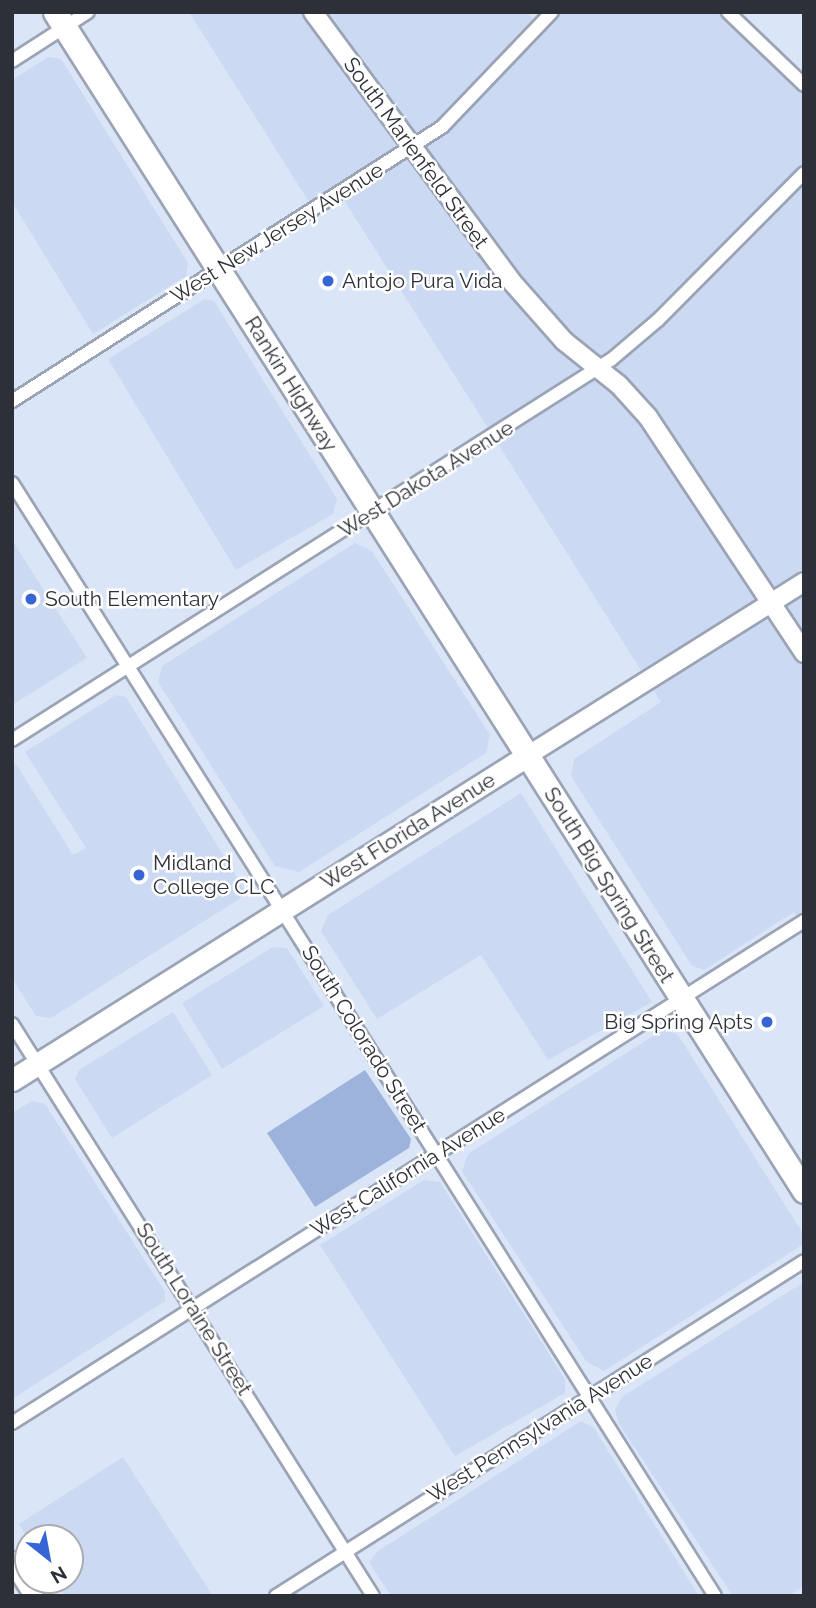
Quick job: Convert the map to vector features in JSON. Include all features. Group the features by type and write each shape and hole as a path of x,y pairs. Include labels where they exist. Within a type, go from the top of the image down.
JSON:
{"highway":[{"name":"Rankin Highway","path":"60,20 527,756"},
{"name":"South Big Spring Street","path":"527,756 804,1191"}],"main road":[{"name":"West Florida Avenue","path":"12,1080 527,756"}],"street":[{"path":"12,61 60,20 88,12"},
{"name":"South Marienfeld Street","path":"313,12 411,149 536,311 649,417 804,653"},
{"name":"West New Jersey Avenue","path":"12,401 442,127 552,12"},
{"path":"728,12 804,85"},
{"name":"West Dakota Avenue","path":"12,740 598,369 658,320 804,173"},
{"name":"South Colorado Street","path":"12,483 715,1596"},
{"name":"West Florida Avenue","path":"527,756 804,582"},
{"name":"West California Avenue","path":"12,1423 804,921"},
{"name":"South Loraine Street","path":"12,1024 373,1596"},
{"name":"West Pennsylvania Avenue","path":"276,1596 804,1261"},
{"path":"12,1561 34,1596"}],"shaded area":[{"path":"189,12 527,12 536,21 544,12 723,12 804,91 804,927 794,912 704,970 692,966 571,776 574,759 661,702 342,197 316,213"},
{"path":"48,57 61,59 188,263 186,276 93,334 12,202 12,80"},
{"path":"205,299 214,301 337,499 333,514 236,570 108,359"},
{"name":"South Elementary","path":"12,540 87,658 12,705"},
{"path":"355,543 372,551 490,735 486,753 299,872 275,866 158,682 162,666"},
{"name":"Midland College CLC","path":"116,695 126,697 247,894 51,1018 36,1016 12,978 12,766 16,764 73,855 86,848 25,752"},
{"path":"521,793 652,1002 548,1060 481,955 377,1019 321,931 328,915"},
{"path":"273,947 287,948 324,1006 222,1069 182,1003"},
{"path":"173,1012 212,1075 112,1138 75,1079 79,1070"},
{"path":"664,1029 678,1035 802,1232 802,1245 604,1371 586,1361 462,1171 468,1154"},
{"path":"365,1070 411,1139 409,1148 315,1207 267,1133"},
{"path":"32,1101 45,1104 165,1292 165,1301 12,1399 12,1113"},
{"path":"424,1180 440,1182 565,1379 565,1393 455,1456 320,1245"},
{"path":"804,1282 804,1586 788,1596 733,1596 619,1424 615,1410 622,1397"},
{"path":"581,1421 594,1428 699,1596 391,1596 369,1562 378,1551"},
{"path":"123,1457 213,1596 65,1596 64,1594 84,1594 84,1524 19,1524"}],"place":[{"name":"Antojo Pura Vida","path":"328,281"},
{"name":"South Elementary","path":"31,599"},
{"name":"Midland College CLC","path":"139,875"},
{"name":"Big Spring Apts","path":"767,1022"}]}
